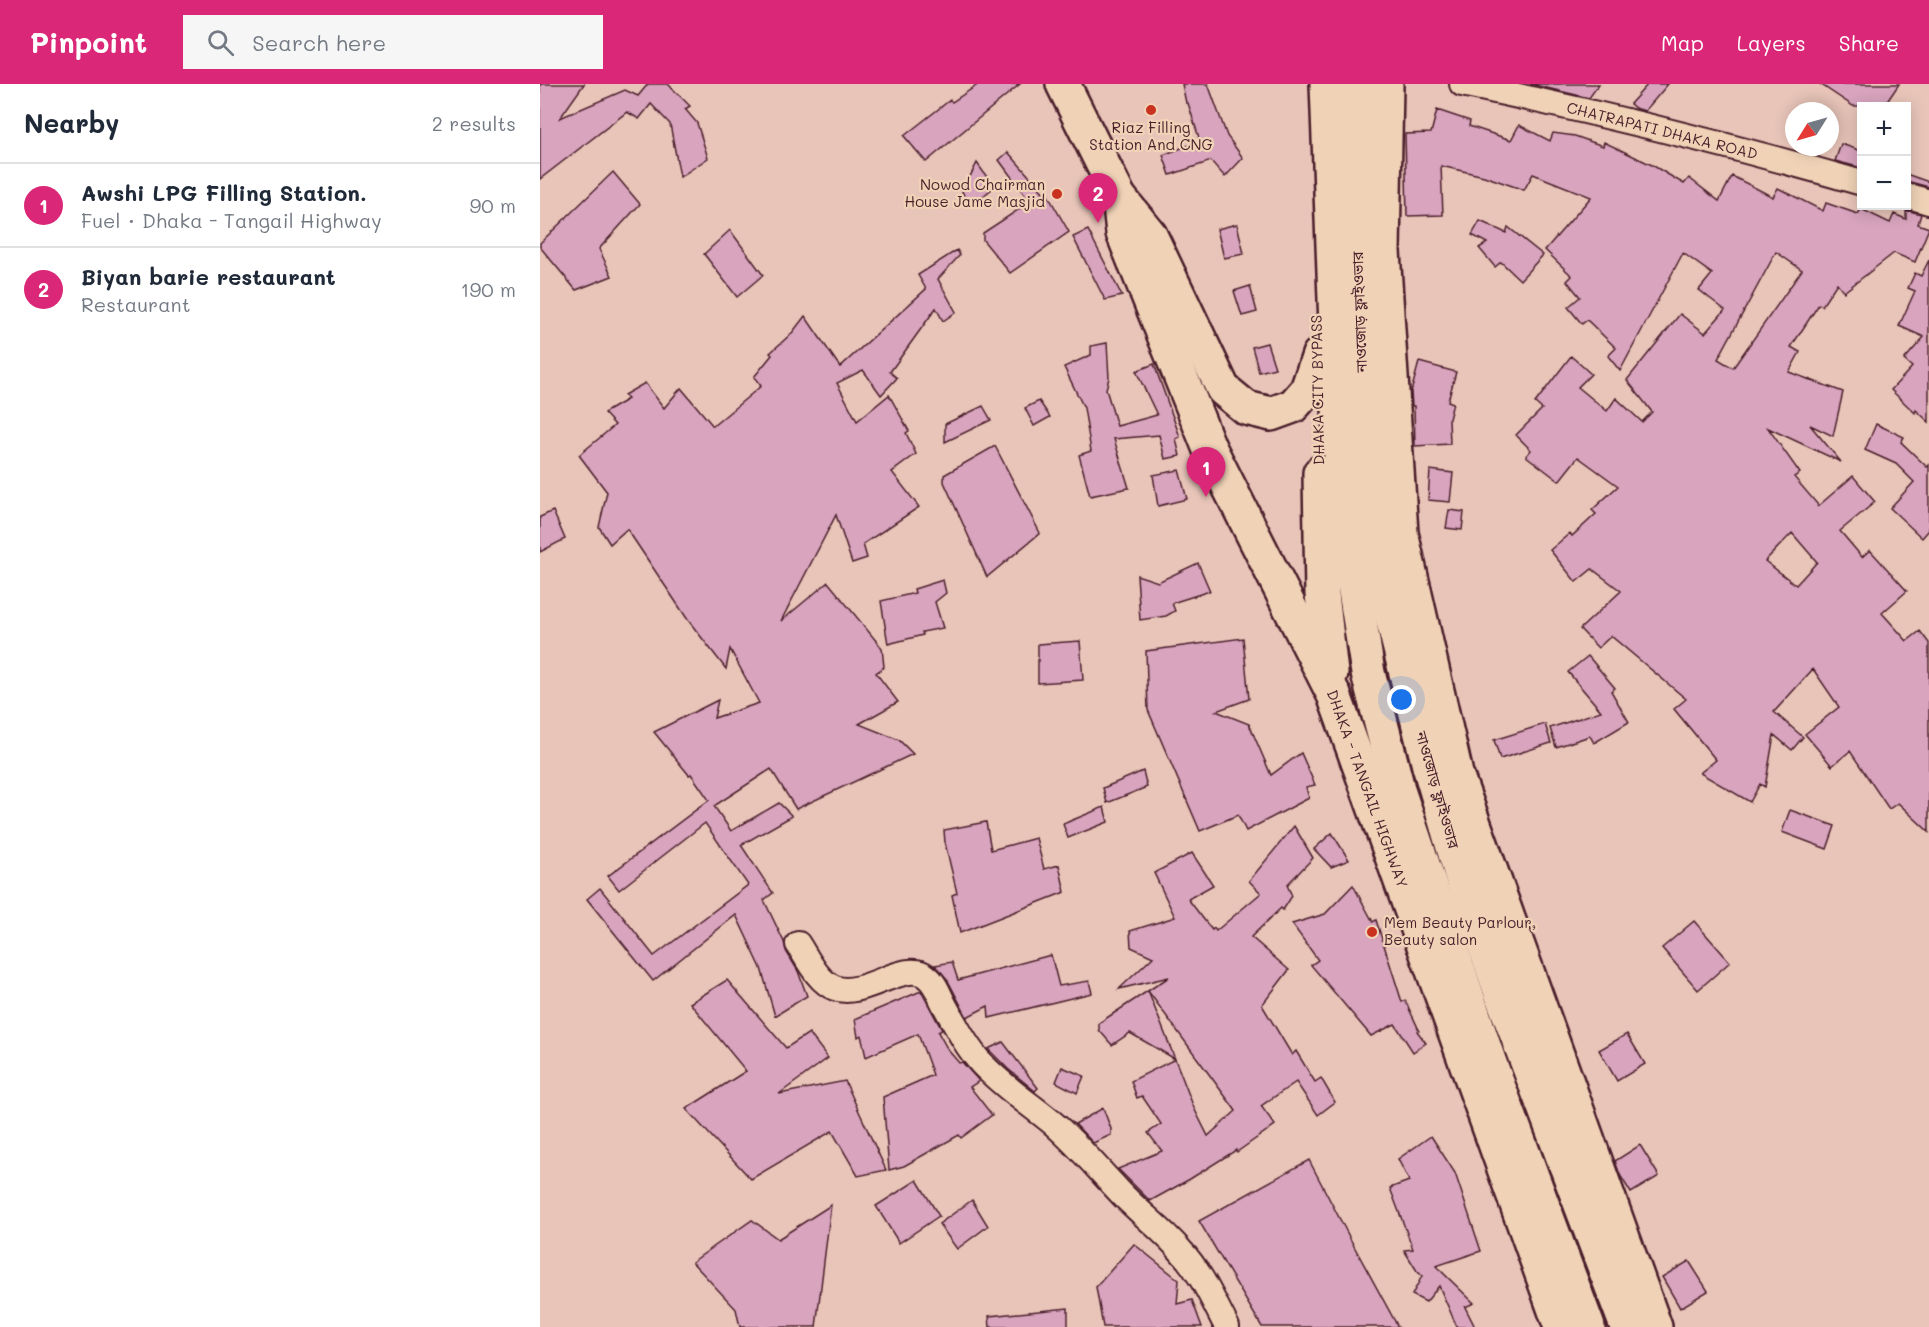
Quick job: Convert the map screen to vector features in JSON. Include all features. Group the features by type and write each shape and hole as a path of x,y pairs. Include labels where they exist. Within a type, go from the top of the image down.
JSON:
{"highway":[{"name":"DHAKA - TANGAIL HIGHWAY","path":"1063,84 1119,197 1150,235 1223,389 1246,408 1271,414 1293,406 1307,390 1319,355"},
{"name":"DHAKA CITY BYPASS","path":"1306,84 1319,355 1322,584 1334,695"},
{"name":"নাওজোড় ফ্লাইওভার","path":"1327,84 1343,514 1368,673 1406,815 1488,1058 1588,1327"},
{"name":"নাওজোড় ফ্লাইওভার","path":"1355,84 1359,321 1367,477 1376,552 1429,766 1467,894 1504,1001 1627,1327"},
{"path":"1386,84 1383,251 1401,533 1456,774 1655,1327"},
{"name":"DHAKA - TANGAIL HIGHWAY","path":"1119,197 1124,233 1209,447 1334,695 1561,1327"}],"street":[{"name":"CHATRAPATI DHAKA ROAD","path":"1462,84 1685,135 1857,182"},
{"path":"1911,197 1929,202"},
{"path":"798,944 812,967 836,989 848,990 878,984 897,974 917,971 925,975 934,984 968,1046 982,1064 1002,1083 1056,1125 1133,1206 1180,1250 1198,1273 1227,1327"}],"building":[{"path":"540,84 584,84 560,118 625,90 638,96 648,84 668,84 690,106 685,109 697,123 708,158 680,177 670,124 651,104 639,119 627,112 540,179"},
{"path":"979,84 1020,84 926,162 904,136 950,100 952,102"},
{"path":"1182,84 1208,84 1227,136 1243,158 1225,177 1211,161 1170,175 1163,155 1200,141 1188,103 1186,103"},
{"path":"1530,84 1599,84 1589,98"},
{"path":"1648,84 1668,84 1645,111 1635,108 1630,104"},
{"path":"1820,84 1899,84 1887,102 1857,102 1857,106 1853,106"},
{"path":"1437,110 1470,121 1469,126 1511,140 1519,125 1550,141 1553,133 1575,136 1603,146 1604,142 1652,165 1684,184 1689,178 1719,201 1732,176 1773,197 1778,188 1823,211 1826,203 1858,214 1863,210 1890,223 1894,214 1906,219 1906,210 1921,214 1918,224 1929,228 1915,262 1894,253 1844,292 1837,283 1822,306 1819,304 1791,347 1800,352 1789,372 1843,392 1833,436 1810,425 1841,462 1768,428 1800,473 1794,477 1818,505 1817,507 1853,476 1875,502 1840,531 1862,557 1870,550 1907,591 1882,613 1907,641 1920,631 1929,643 1929,832 1898,803 1889,809 1850,751 1832,766 1805,734 1839,707 1813,669 1774,712 1803,737 1792,750 1774,735 1765,787 1760,784 1750,802 1700,773 1716,760 1674,709 1686,699 1611,636 1598,648 1580,629 1621,591 1592,569 1576,582 1550,550 1570,533 1572,536 1596,514 1592,510 1618,486 1578,457 1559,481 1526,456 1531,450 1516,435 1542,409 1535,403 1571,356 1591,374 1578,387 1607,411 1616,398 1642,422 1652,412 1627,380 1680,314 1705,333 1725,310 1699,290 1712,274 1683,253 1620,371 1608,356 1616,348 1587,320 1582,324 1568,307 1580,297 1567,281 1572,276 1545,250 1591,197 1533,174 1524,190 1484,176 1441,166 1443,215 1407,216 1405,134 1431,133","holes":["1776,252 1802,270 1733,368 1718,359","1792,533 1817,562 1796,585 1765,561"]},
{"path":"1841,144 1857,149 1857,167 1835,161 1839,156"},
{"path":"1008,152 1044,193 1046,192 1069,232 1010,273 983,240 983,233 1030,202 999,160"},
{"path":"977,163 994,187 971,206 962,192"},
{"path":"613,172 640,204 599,249 612,276 576,290 540,247 540,243"},
{"path":"1911,176 1929,182 1929,187 1911,182"},
{"path":"1480,221 1506,233 1508,227 1543,255 1520,280 1501,262 1495,267 1479,248 1487,243 1472,235"},
{"path":"1237,224 1244,254 1224,258 1217,229"},
{"path":"730,230 763,275 737,297 704,254"},
{"path":"1088,230 1122,296 1105,300 1073,237"},
{"path":"957,250 960,255 938,279 956,312 943,321 936,308 890,372 897,378 881,395 863,370 837,383 857,421 889,395 909,431 906,433 916,454 892,472 919,507 863,544 867,558 852,563 836,515 781,621 828,582 882,648 884,667 876,673 898,702 859,724 899,740 913,754 796,809 771,769 714,806 731,831 779,803 792,816 741,845 773,893 764,900 786,951 798,971 807,996 775,1016 761,968 736,915 653,981 587,899 600,888 654,956 748,885 705,823 619,890 608,876 709,800 691,774 689,775 654,732 718,700 714,718 759,703 730,649 726,669 688,620 627,529 610,544 599,527 607,492 579,455 615,425 604,413 628,399 624,395 645,383 664,408 681,388 713,426 761,386 754,377 772,355 770,353 792,333 805,316 840,367 926,289 918,275"},
{"path":"1929,260 1929,422 1916,410 1915,413 1891,390 1912,367 1904,360 1924,337 1899,326 1915,291 1908,288 1915,273 1921,276"},
{"path":"1250,286 1257,312 1242,316 1234,291"},
{"path":"1107,343 1109,378 1106,389 1117,426 1157,415 1136,371 1154,364 1180,437 1176,439 1180,456 1165,459 1159,435 1114,439 1129,488 1090,496 1079,455 1091,451 1084,408 1064,367 1091,355 1091,346"},
{"path":"1267,343 1275,368 1259,372 1252,347"},
{"path":"1419,362 1456,372 1448,401 1453,403 1449,419 1450,444 1415,446 1414,406 1412,406 1411,392"},
{"path":"1039,401 1050,417 1034,426 1025,408"},
{"path":"983,406 991,420 945,442 945,424"},
{"path":"1876,424 1904,437 1901,442 1927,467 1929,465 1929,530 1922,538 1890,508 1914,482 1896,464 1865,450"},
{"path":"995,446 1040,533 987,577 944,482 944,475"},
{"path":"1179,470 1187,499 1158,506 1153,475"},
{"path":"1430,470 1453,473 1450,502 1428,500"},
{"path":"1449,510 1464,512 1462,530 1446,528"},
{"path":"553,511 565,539 540,552 540,517"},
{"path":"1198,563 1210,591 1172,603 1175,611 1166,616 1140,620 1137,575 1158,582"},
{"path":"943,580 946,593 935,602 943,628 922,632 923,635 888,644 881,601 915,593 914,589"},
{"path":"1243,638 1249,699 1216,711 1249,724 1271,775 1301,753 1315,785 1306,787 1309,798 1246,831 1238,815 1200,831 1148,710 1146,651"},
{"path":"1080,641 1083,680 1038,683 1038,644"},
{"path":"1588,656 1615,688 1611,691 1629,722 1594,743 1590,736 1556,747 1550,728 1601,711 1568,672"},
{"path":"1545,724 1551,743 1500,759 1494,740"},
{"path":"1143,771 1147,787 1107,803 1103,788"},
{"path":"1104,807 1108,822 1068,838 1063,824"},
{"path":"1790,810 1835,826 1827,849 1782,832"},
{"path":"986,822 991,850 1036,838 1044,869 1059,865 1065,892 960,933 952,895 957,893 944,830"},
{"path":"1294,826 1313,858 1287,885 1292,896 1283,910 1281,908 1251,937 1289,970 1262,1005 1292,1055 1296,1051 1315,1082 1321,1078 1335,1102 1318,1115 1296,1082 1261,1106 1275,1125 1237,1152 1236,1150 1150,1201 1118,1169 1162,1151 1148,1133 1161,1124 1142,1096 1137,1098 1131,1081 1175,1059 1130,1033 1112,1045 1099,1030 1099,1023 1169,977 1119,989 1153,957 1131,947 1130,931 1175,917 1154,873 1192,853 1213,885 1188,899 1212,930 1214,928 1216,931 1261,893 1249,881","holes":["1148,991 1236,1111 1208,1136 1194,1108"]},
{"path":"1332,833 1349,860 1331,867 1314,849"},
{"path":"1353,885 1373,922 1376,920 1402,1002 1405,1000 1419,1030 1417,1031 1426,1043 1413,1052 1395,1024 1371,1036 1311,965 1318,960 1292,924 1325,914"},
{"path":"1694,921 1730,962 1698,990 1662,948"},
{"path":"1051,955 1059,986 1089,981 1092,993 989,1018 988,1006 967,1017 947,979 935,965 952,962 958,980"},
{"path":"727,980 786,1048 809,1033 828,1058 779,1094 845,1081 886,1170 858,1176 832,1131 751,1179 686,1109 746,1071 690,1003"},
{"path":"921,991 942,1030 938,1032 948,1050 979,1081 970,1087 992,1115 961,1138 959,1135 904,1166 889,1170 883,1097 933,1075 918,1034 866,1057 861,1035 858,1037 855,1019"},
{"path":"1627,1034 1645,1064 1617,1081 1599,1050"},
{"path":"1003,1042 1038,1088 1035,1091 988,1049"},
{"path":"1062,1067 1084,1076 1077,1093 1056,1082"},
{"path":"1103,1108 1111,1135 1093,1143 1075,1124"},
{"path":"1431,1136 1455,1173 1481,1251 1436,1266 1474,1303 1465,1307 1475,1327 1457,1327 1439,1286 1426,1302 1412,1295 1422,1276 1404,1250 1413,1249 1390,1188 1409,1181 1398,1159"},
{"path":"1640,1145 1659,1176 1631,1193 1615,1161"},
{"path":"1309,1160 1398,1327 1262,1327 1199,1221"},
{"path":"917,1180 939,1216 899,1243 876,1206"},
{"path":"972,1200 988,1226 957,1249 939,1224"},
{"path":"831,1205 816,1327 740,1327 736,1309 692,1262 752,1220 778,1239"},
{"path":"1134,1244 1179,1280 1177,1304 1192,1300 1202,1327 1103,1327 1096,1287"},
{"path":"1689,1261 1708,1291 1680,1308 1662,1277"},
{"path":"1068,1308 1068,1327 990,1327 989,1316"}],"place":[{"name":"Riaz Filling Station And CNG","path":"1151,110"},
{"name":"Nowod Chairman House Jame Masjid","path":"1057,194"},
{"name":"Biyan barie restaurant","path":"1098,223"},
{"name":"Awshi LPG Filling Station.","path":"1206,497"},
{"name":"Mem Beauty Parlour, Beauty salon","path":"1372,932"}]}
